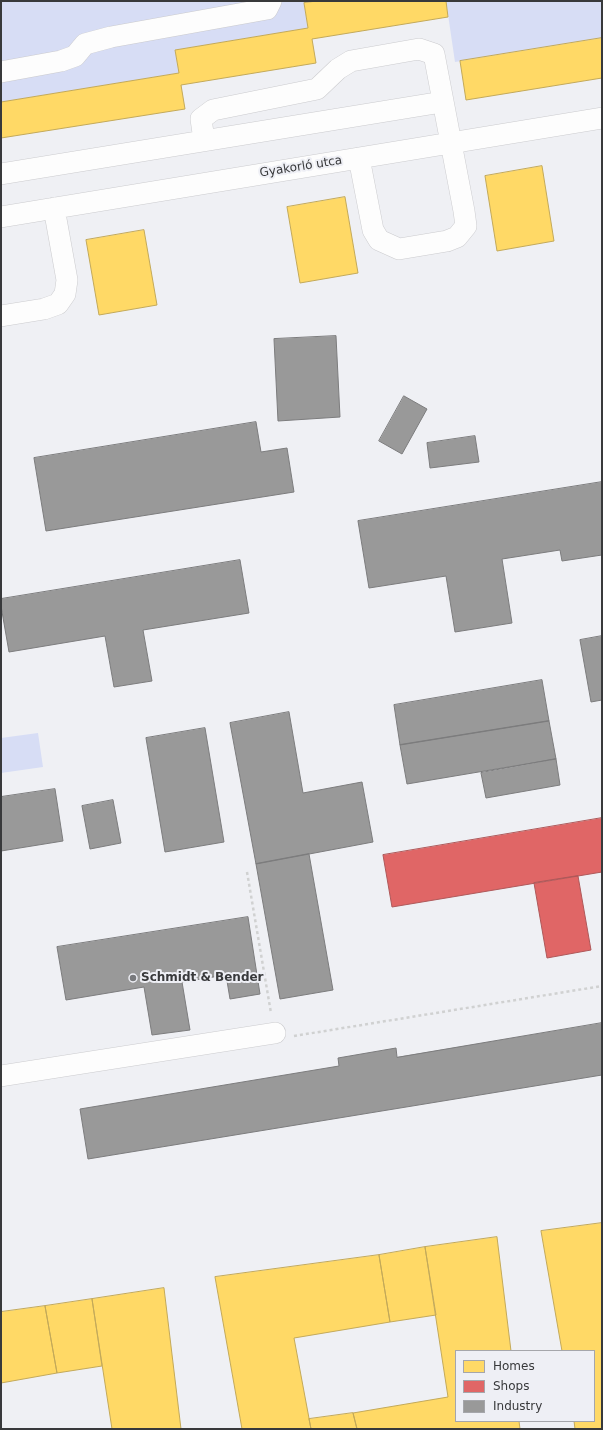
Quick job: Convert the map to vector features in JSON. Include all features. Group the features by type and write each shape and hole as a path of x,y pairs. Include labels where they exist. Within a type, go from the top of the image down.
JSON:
{"street":[{"path":"1,72 62,61 75,56 85,44 111,37 266,9 271,1"},
{"path":"204,140 201,119 213,110 317,89 338,68 351,61 419,49 434,54 466,226 458,237 447,241 399,249 379,240 373,230 359,158"},
{"path":"1,174 442,102"},
{"name":"Gyakorló utca","path":"1,217 602,118"},
{"path":"1,316 44,309 58,304 65,294 67,280 54,208"},
{"path":"1,1076 275,1033"}],"path":[{"path":"247,872 275,1033 279,1038 602,986"}],"shaded area":[{"path":"1,1 317,1 304,3 308,28 175,50 179,73 1,102"},
{"path":"446,1 602,1 602,38 455,62"},
{"path":"38,733 43,767 1,773 1,738"}],"building: Homes":[{"path":"317,1 446,1 448,17 312,39 316,63 181,85 185,109 1,138 1,102 179,73 175,50 308,28 304,3"},
{"path":"602,38 602,78 466,100 460,61"},
{"path":"542,166 554,241 497,251 485,176"},
{"path":"345,197 358,273 300,283 287,207"},
{"path":"144,230 157,305 99,315 86,240"},
{"path":"602,1223 602,1429 575,1429 574,1422 595,1422 595,1350 562,1350 541,1231"},
{"path":"497,1237 511,1350 455,1350 455,1422 519,1422 520,1429 357,1429 353,1413 448,1397 425,1247"},
{"path":"425,1247 436,1315 390,1322 379,1255"},
{"path":"379,1255 390,1322 294,1338 311,1429 242,1429 215,1277"},
{"path":"164,1288 181,1429 112,1429 92,1299"},
{"path":"92,1299 102,1366 57,1373 45,1306"},
{"path":"45,1306 57,1373 1,1383 1,1312"},
{"path":"353,1413 357,1429 311,1429 309,1419"}],"building: Shops":[{"path":"602,818 602,872 392,907 383,855"},
{"path":"578,876 591,950 547,958 534,883"}],"building: Industry":[{"path":"336,336 340,417 278,421 274,339"},
{"path":"404,396 427,409 402,454 379,441"},
{"path":"256,422 261,452 287,448 294,492 46,531 34,458"},
{"path":"475,436 479,462 430,468 427,443"},
{"path":"602,482 602,555 562,561 560,550 502,559 512,623 455,632 446,576 369,588 358,521"},
{"path":"240,560 249,613 143,630 152,681 114,687 105,636 9,652 1,599"},
{"path":"602,636 602,700 591,702 580,640"},
{"path":"542,680 549,721 400,745 394,705"},
{"path":"289,712 303,793 362,782 373,842 256,864 230,723"},
{"path":"549,721 556,759 407,784 400,745"},
{"path":"205,728 224,842 165,852 146,738"},
{"path":"556,759 560,785 486,798 481,773"},
{"path":"55,789 63,841 1,851 1,797"},
{"path":"113,800 121,843 90,849 82,806"},
{"path":"309,854 333,990 280,999 256,864"},
{"name":"Schmidt & Bender","path":"248,917 260,994 230,999 226,975 182,982 190,1030 152,1035 144,987 66,1000 57,947"},
{"path":"602,1023 602,1075 88,1159 80,1109 339,1066 338,1058 396,1048 397,1057"}],"place":[{"name":"Schmidt & Bender","path":"133,978"}]}
